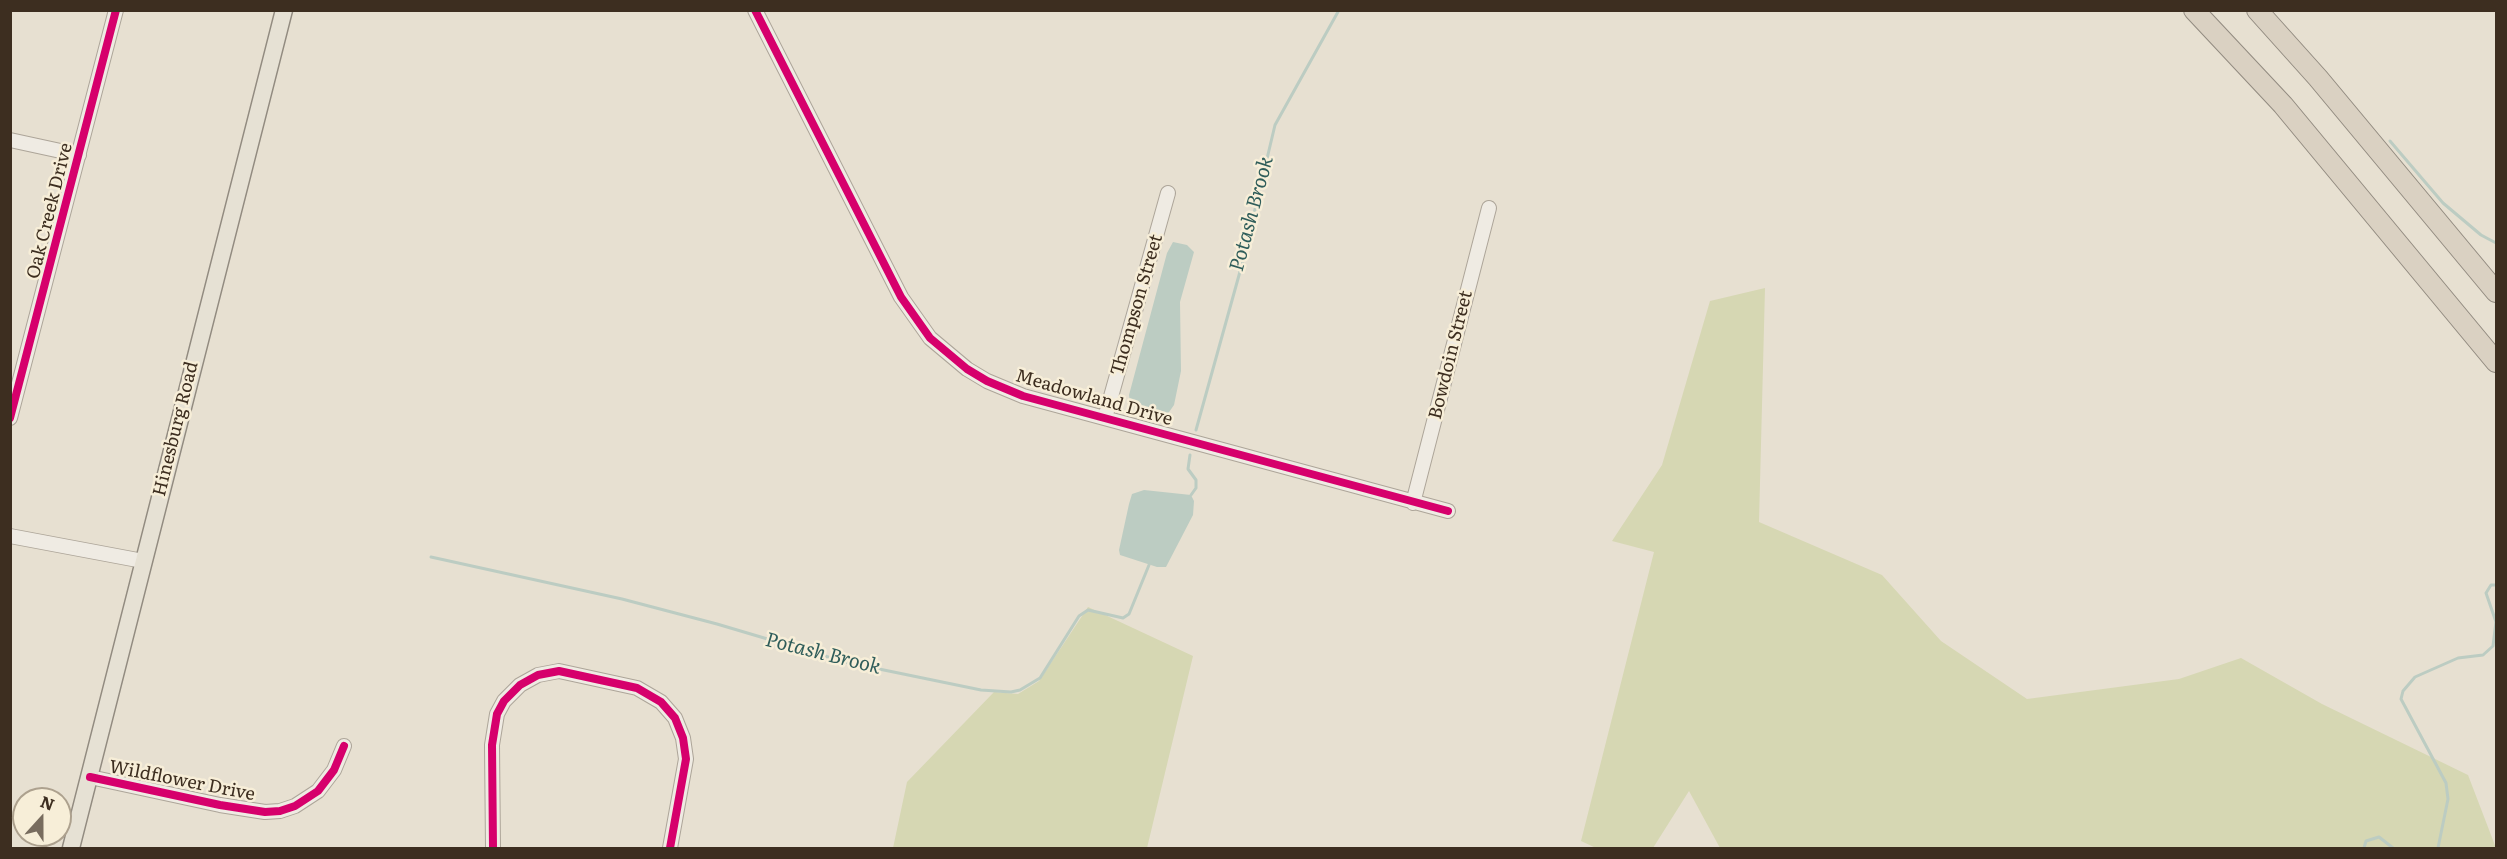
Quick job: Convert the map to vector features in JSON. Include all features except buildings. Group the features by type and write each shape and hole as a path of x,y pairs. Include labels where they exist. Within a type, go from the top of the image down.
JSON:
{"highway":[{"path":"2194,10 2283,105 2496,362"},
{"path":"2257,10 2318,78 2496,292"}],"main road":[{"name":"Hinesburg Road","path":"71,849 284,10"}],"street":[{"name":"Oak Creek Drive","path":"10,418 116,10"},
{"name":"Meadowland Drive","path":"755,10 901,297 930,338 947,355 987,381 1023,396 1448,511"},
{"path":"10,140 79,155"},
{"name":"Thompson Street","path":"1105,418 1168,193"},
{"name":"Bowdoin Street","path":"1413,503 1488,208"},
{"path":"10,536 143,561"},
{"path":"493,849 492,745 497,714 504,701 520,685 538,675 559,671 644,691 666,706 675,718 683,738 686,759 670,849"},
{"name":"Wildflower Drive","path":"90,777 220,805 265,812 280,811 295,806 318,791 334,770 344,746"}],"green space":[{"path":"1765,288 1759,522 1882,575 1941,641 2027,699 2179,679 2241,658 2322,704 2468,775 2496,848 1720,848 1689,791 1653,848 1596,848 1581,841 1654,552 1612,541 1662,465 1710,301"},
{"path":"1088,607 1193,656 1147,848 893,848 907,782 994,692 1018,694 1039,681"}],"shaded area":[{"path":"1173,242 1187,245 1194,252 1180,302 1181,371 1174,405 1167,415 1135,405 1130,402 1129,395 1167,253"},
{"path":"1144,490 1191,495 1194,501 1193,515 1166,567 1157,567 1120,555 1119,550 1132,494"}],"waterway":[{"name":"Potash Brook","path":"1196,430 1241,268 1275,125 1339,10"},
{"path":"2390,141 2443,203 2481,235 2496,243"},
{"name":"Potash Brook","path":"1190,455 1188,469 1196,480 1196,488 1191,495"},
{"name":"Potash Brook","path":"431,557 622,599 845,662 981,690 1011,692 1020,690 1040,678 1079,616 1088,610 1123,618 1129,614 1149,565"},
{"path":"2438,848 2448,799 2446,783 2401,699 2403,691 2415,677 2458,658 2483,655 2493,646 2496,622 2486,593 2491,585 2496,585"},
{"path":"2364,848 2366,841 2379,837 2393,848"}],"cycle path":[{"path":"10,418 116,10"},
{"path":"755,10 901,297 930,338 967,369 987,381 1023,396 1448,511"},
{"path":"493,848 492,745 497,714 504,701 520,685 538,675 559,671 637,688 661,702 675,718 683,738 686,759 670,848"},
{"path":"90,777 220,805 265,812 280,811 295,806 318,791 334,770 344,746"}]}
